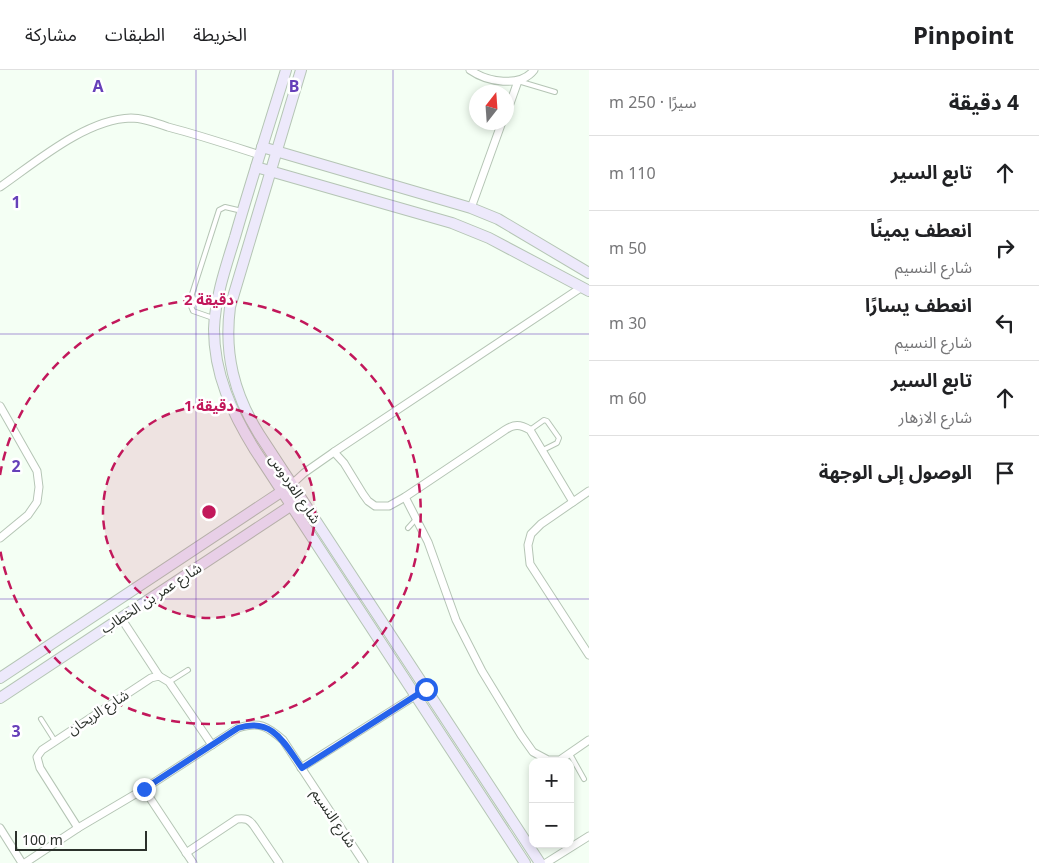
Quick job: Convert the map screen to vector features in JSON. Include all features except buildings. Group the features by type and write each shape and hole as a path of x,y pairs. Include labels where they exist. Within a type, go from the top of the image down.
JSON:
{"street":[{"name":"شارع الفردوس","path":"286,70 242,211 220,290 214,329 216,353 225,391 240,427 525,863"},
{"name":"شارع الفردوس","path":"301,70 230,307 227,343 237,389 245,412 540,863"},
{"path":"470,70 477,75 502,82 518,80 529,76 534,70"},
{"path":"514,91 518,80"},
{"path":"0,187 60,146 92,127 111,120 132,118 261,151 277,152 470,208 498,220 589,273"},
{"path":"268,127 283,131"},
{"path":"470,208 499,130"},
{"path":"308,182 307,171 314,162"},
{"path":"256,167 452,223 489,238 586,289 334,452 292,484"},
{"path":"248,193 263,197"},
{"path":"0,406 37,471 39,486 37,502 28,515 0,538"},
{"path":"334,452 344,463 368,501 376,506 389,506 405,498 512,426 524,426 530,430 543,450 573,502"},
{"name":"شارع عمر بن الخطاب","path":"0,678 292,484"},
{"path":"589,491 541,524 531,534 528,546 530,564 589,654"},
{"path":"405,498 417,518 435,561 456,620 482,671 533,752 548,760 560,760 589,740"},
{"name":"شارع عمر بن الخطاب","path":"0,698 302,499"},
{"path":"121,618 159,676 169,682 212,745"},
{"path":"372,630 383,622"},
{"path":"17,667 26,681"},
{"name":"شارع الريحان","path":"78,828 38,763 37,757 42,750 55,741 151,678 159,676"},
{"path":"302,768 426,689"},
{"name":"شارع النسيم","path":"24,863 238,728 250,724 258,724 266,727 283,740 364,863"},
{"path":"144,789 193,863"},
{"path":"186,853 237,819 245,818 250,820 279,863"},
{"path":"0,828 24,863"},
{"path":"546,863 589,836"}],"lane":[{"path":"518,80 555,92"},
{"path":"215,318 196,313 191,308 190,300 218,210 225,206 242,211"},
{"path":"530,430 544,420 547,420 550,424 559,438 557,443 543,450"},
{"path":"408,528 417,518"},
{"path":"169,682 188,670"},
{"path":"42,719 55,741"},
{"path":"570,754 584,779"}],"route":[{"path":"144,789 238,728 250,724 258,724 275,733 283,740 302,768 426,689"}]}
